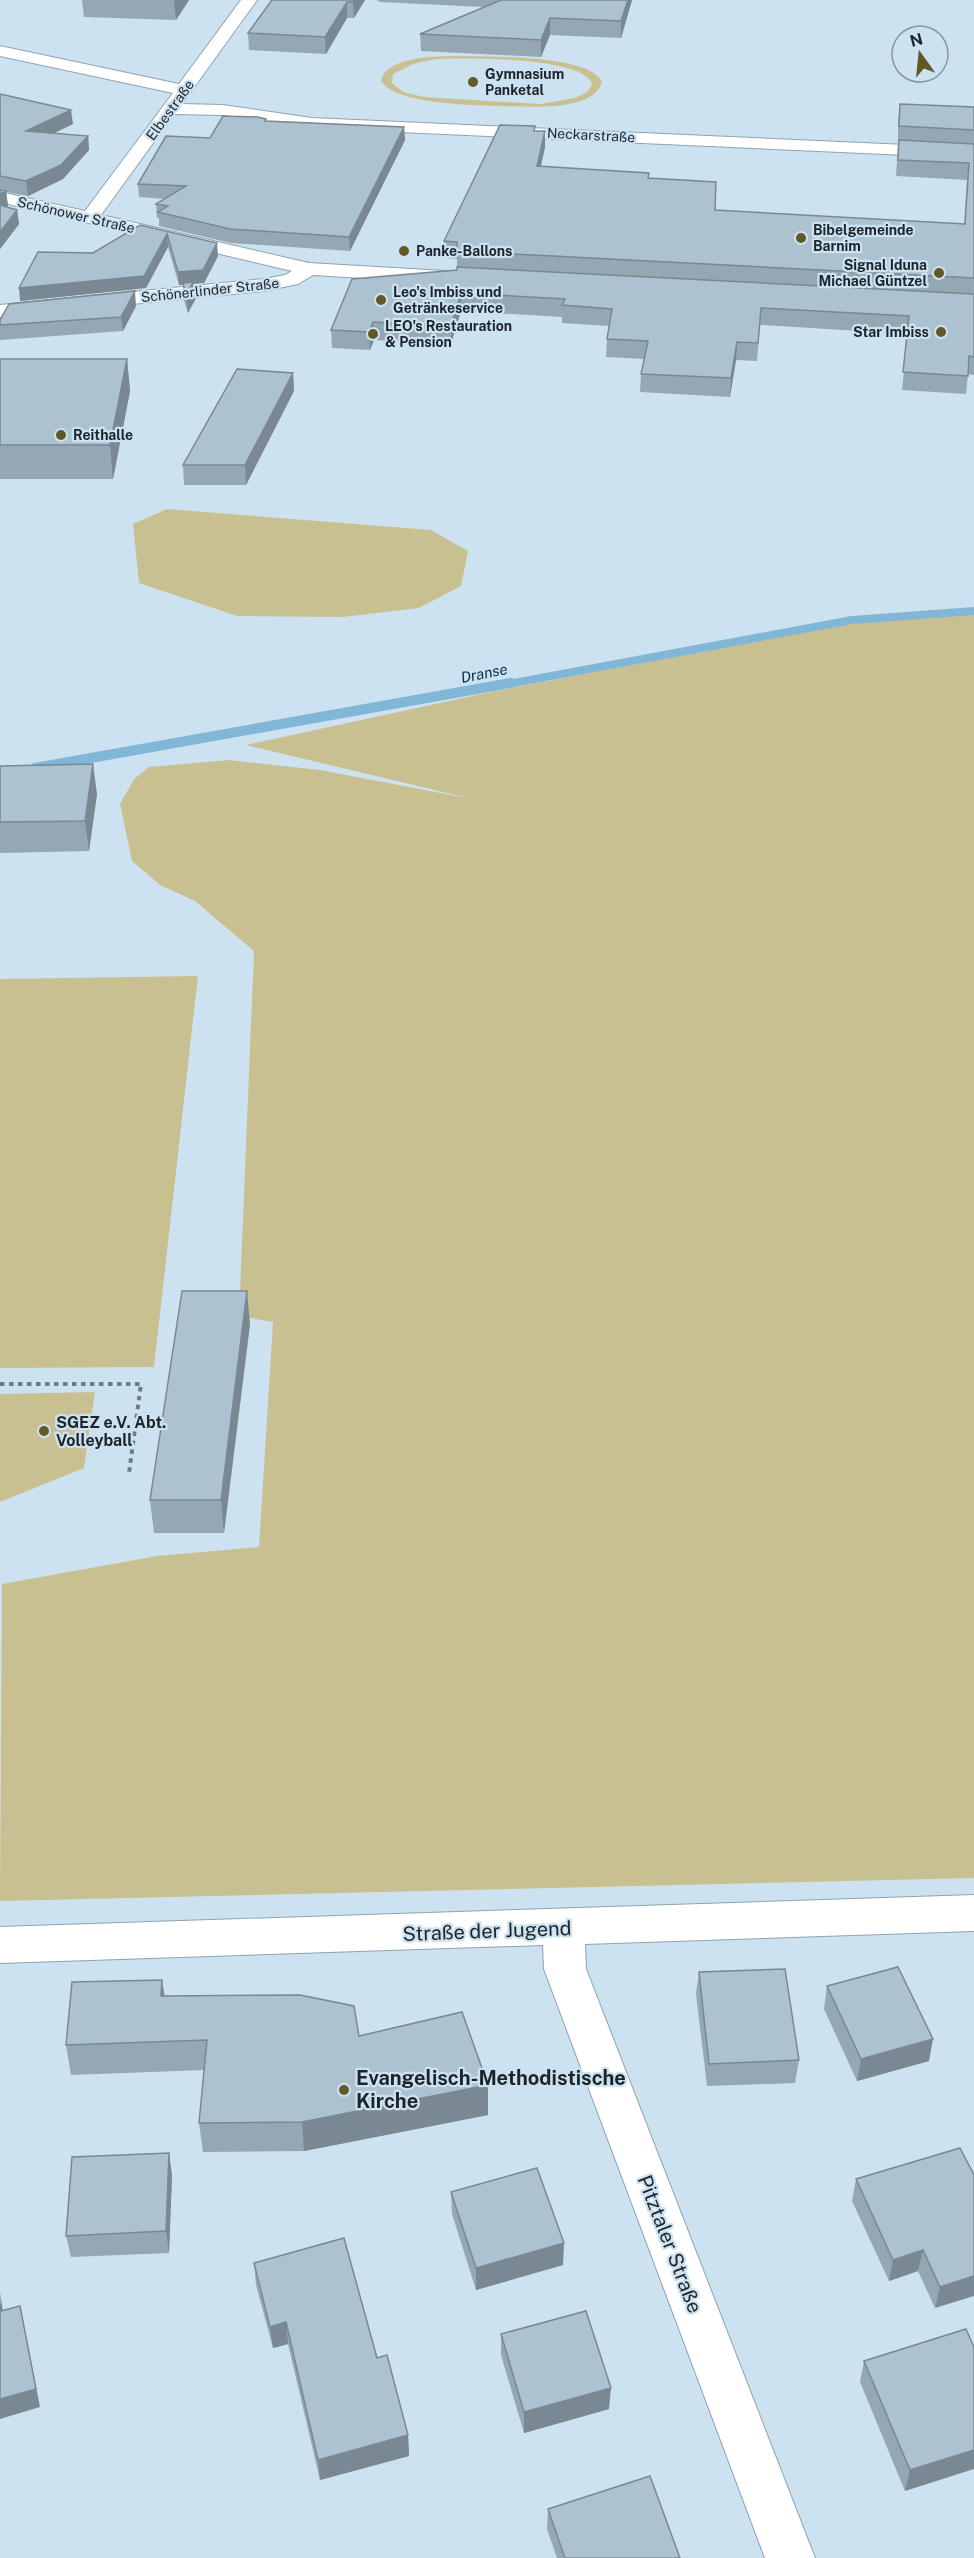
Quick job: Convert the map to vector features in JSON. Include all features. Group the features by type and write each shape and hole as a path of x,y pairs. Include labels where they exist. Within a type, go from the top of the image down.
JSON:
{"street":[{"name":"Elbestraße","path":"90,218 172,109 249,0"},
{"path":"0,51 184,90"},
{"name":"Neckarstraße","path":"172,109 223,110 312,123 974,153"},
{"name":"Schönower Straße","path":"0,197 309,269 460,278"},
{"name":"Schönerlinder Straße","path":"0,311 264,285 291,280 309,269"},
{"name":"Straße der Jugend","path":"0,1945 563,1928 974,1912"},
{"name":"Pitztaler Straße","path":"563,1928 565,1969 790,2558"}],"path":[{"path":"0,1384 141,1384 129,1473"}],"shaded area":[{"path":"447,56 555,61 577,66 593,73 602,82 598,90 584,100 565,105 538,107 429,101 408,97 391,90 381,81 384,73 399,63 419,58","holes":["436,59 495,59 547,64 569,69 585,76 592,85 587,92 575,98 541,104 424,97 403,92 392,83 393,74 413,64"]},
{"path":"167,509 431,530 468,551 461,586 419,608 343,617 237,616 139,583 133,524"},
{"path":"974,614 974,1878 0,1901 2,1584 157,1556 259,1547 273,1322 239,1316 254,951 195,901 160,885 132,861 120,804 134,779 149,767 229,760 320,770 472,799 246,745 486,693 799,633 883,619"},
{"path":"198,976 154,1367 0,1368 0,979"},
{"name":"SGEZ e.V. Abt. Volleyball","path":"95,1392 84,1468 0,1502 0,1394"}],"building":[{"path":"272,0 355,0 347,2 325,37 248,33"},
{"path":"501,0 628,0 621,21 550,18 541,40 420,34"},
{"path":"0,94 71,110 26,131 88,136 61,165 26,181 0,176"},
{"path":"900,104 974,107 974,130 899,126"},
{"path":"223,116 258,117 266,119 265,121 404,127 349,237 230,229 158,212 168,206 156,204 186,186 138,184 166,136 210,138"},
{"path":"500,125 535,126 534,131 545,131 537,166 649,173 648,178 716,182 715,210 965,224 969,163 898,160 899,140 974,144 974,278 457,251 457,242 444,241"},
{"path":"0,205 17,210 0,232"},
{"path":"140,225 217,243 203,270 178,272 167,234 144,276 19,288 38,252 93,253"},
{"path":"457,267 974,294 974,357 969,356 968,376 903,372 909,316 761,308 758,343 737,342 731,378 641,374 648,341 607,339 612,309 562,305 565,299 461,293 451,326 373,322 369,332 331,330 352,279 457,270"},
{"path":"193,282 186,295 183,283"},
{"path":"135,291 121,317 0,325 0,320 9,304"},
{"path":"0,359 127,359 110,445 0,445"},
{"path":"237,369 293,373 245,465 183,465"},
{"path":"93,764 85,821 0,822 0,766"},
{"path":"182,1291 247,1291 221,1500 150,1500"},
{"path":"898,1967 933,2039 861,2059 827,1986"},
{"path":"785,1969 799,2060 709,2064 699,1972"},
{"path":"162,1980 161,1996 300,1995 354,2006 359,2036 462,2012 488,2085 302,2122 199,2123 207,2040 66,2045 72,1982"},
{"path":"960,2148 974,2175 974,2276 940,2287 923,2250 893,2260 856,2179"},
{"path":"169,2153 166,2231 66,2236 72,2157"},
{"path":"537,2168 564,2243 476,2268 451,2192"},
{"path":"344,2238 377,2358 387,2355 408,2435 318,2460 286,2322 270,2327 254,2263"},
{"path":"0,2303 1,2311 20,2306 36,2389 0,2399"},
{"path":"586,2311 611,2388 524,2412 501,2334"},
{"path":"966,2329 974,2347 974,2450 910,2470 864,2361"},
{"path":"650,2476 680,2558 565,2558 548,2509"}],"waterway":[{"name":"Dranse","path":"503,685 852,620 974,611"},
{"name":"Dranse","path":"35,768 511,683"}],"place":[{"name":"Gymnasium Panketal","path":"473,82"},
{"name":"Bibelgemeinde Barnim","path":"801,238"},
{"name":"Panke-Ballons","path":"404,251"},
{"name":"Signal Iduna Michael Güntzel","path":"939,273"},
{"name":"Leo's Imbiss und Getränkeservice","path":"381,300"},
{"name":"Star Imbiss","path":"941,332"},
{"name":"LEO's Restauration & Pension","path":"373,334"},
{"name":"Reithalle","path":"61,435"},
{"name":"SGEZ e.V. Abt. Volleyball","path":"44,1431"},
{"name":"Evangelisch-Methodistische Kirche","path":"344,2090"}]}
